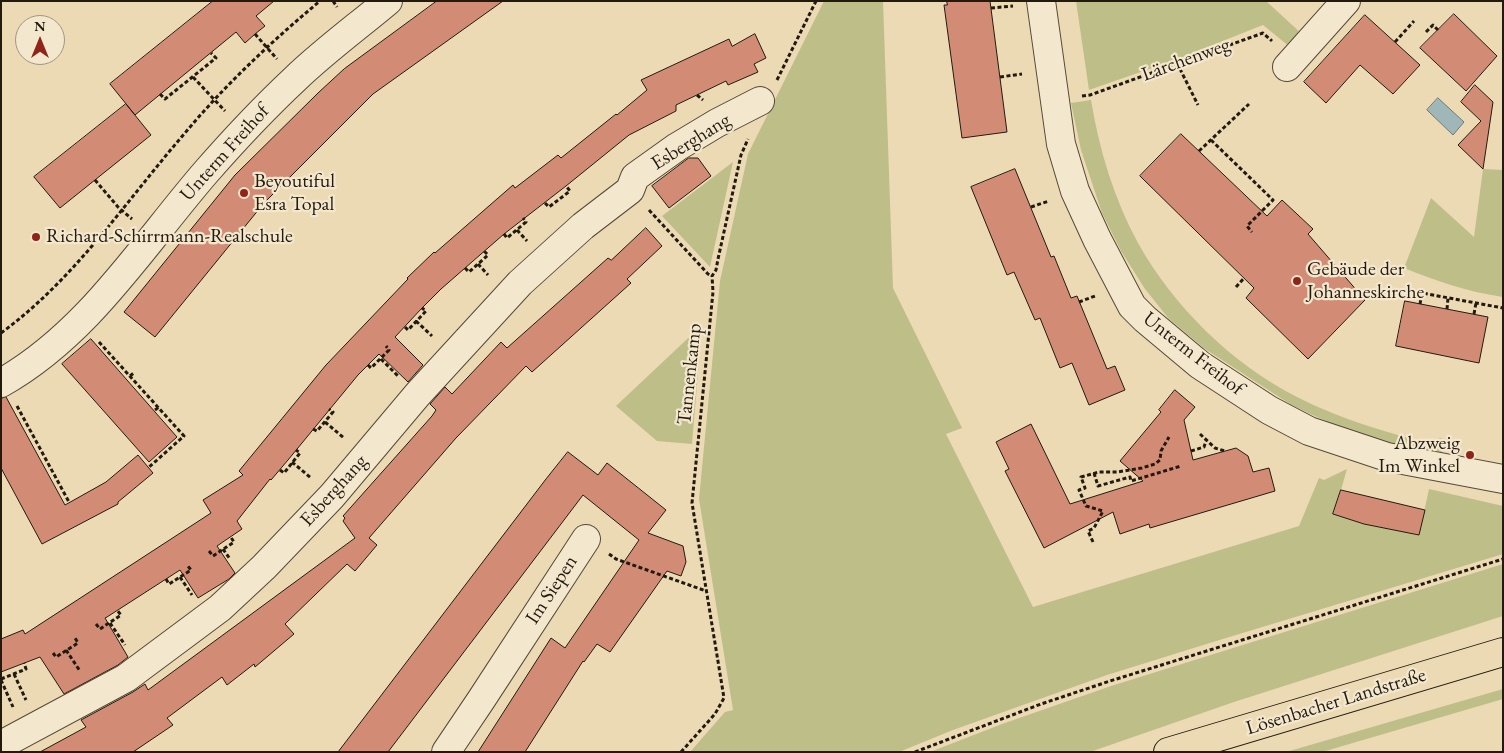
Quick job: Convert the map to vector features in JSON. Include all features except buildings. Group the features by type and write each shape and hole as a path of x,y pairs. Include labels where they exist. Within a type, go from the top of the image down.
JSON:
{"main road":[{"name":"Lösenbacher Landstraße","path":"1168,752 1503,652"}],"street":[{"name":"Unterm Freihof","path":"2,383 50,349 80,322 95,307 191,189 246,127 296,78 388,1"},
{"name":"Unterm Freihof","path":"1041,1 1061,144 1075,191 1097,239 1132,306 1200,365 1269,410 1309,431 1388,457 1503,479"},
{"path":"1290,63 1346,1"},
{"name":"Esberghang","path":"1,746 126,678 220,608 264,567 332,496 394,422 507,296 583,226 630,190 635,177 677,147 767,94"},
{"name":"Im Siepen","path":"446,752 586,539"}],"path":[{"name":"Unterm Freihof","path":"1,333 41,301 65,277 184,133 214,100 276,39 320,1"},
{"path":"767,94 816,1"},
{"path":"1395,42 1414,21"},
{"path":"1426,32 1433,25 1438,30"},
{"name":"Lärchenweg","path":"1074,98 1090,95 1263,33 1290,63"},
{"path":"255,34 265,45"},
{"path":"160,94 165,99 193,77 216,58 211,53"},
{"path":"1177,63 1198,105"},
{"path":"193,77 214,100"},
{"path":"1199,151 1248,104"},
{"name":"Tannenkamp","path":"681,752 715,714 724,698 692,503 713,292 712,276 717,264 741,155 749,138"},
{"path":"1211,140 1273,200 1247,226 1252,232"},
{"path":"95,180 121,209"},
{"path":"545,203 549,207 570,191 566,186"},
{"path":"630,190 708,274 712,276"},
{"path":"504,234 507,238 522,226 526,222 523,218"},
{"path":"465,268 469,272 478,264 488,255 484,251"},
{"path":"478,264 489,277"},
{"path":"1236,287 1244,278"},
{"path":"1420,304 1422,293 1503,308"},
{"path":"1447,308 1448,298"},
{"path":"1474,314 1476,303"},
{"path":"405,327 408,330 426,311 422,308"},
{"path":"416,321 435,339"},
{"path":"80,322 112,360 130,376 184,436 148,468"},
{"path":"368,365 372,368 381,359 389,350 386,346"},
{"path":"381,359 400,377"},
{"path":"130,376 135,372"},
{"path":"2,383 69,502"},
{"path":"155,410 158,407"},
{"path":"314,429 317,431 333,412 330,409"},
{"name":"Esberghang","path":"325,422 345,439"},
{"path":"26,432 30,430"},
{"path":"1200,434 1215,448 1225,451"},
{"path":"1093,542 1088,531 1094,528 1103,511 1086,506 1079,490 1085,488 1081,477 1099,472 1127,471 1156,464 1160,460 1161,451 1169,437"},
{"path":"1191,451 1204,447 1206,441"},
{"path":"280,470 284,472 300,453 296,450"},
{"name":"Esberghang","path":"292,462 316,483"},
{"path":"1094,473 1098,486 1130,477 1131,481 1181,466"},
{"path":"54,485 59,483"},
{"path":"209,551 213,556 224,550 234,542 230,536"},
{"name":"Im Siepen","path":"586,539 616,559 706,591"},
{"path":"915,752 1025,710 1110,681 1503,559"},
{"path":"166,579 169,584 191,570 187,565"},
{"path":"180,577 195,600"},
{"path":"96,624 100,629 110,623 121,615 118,610"},
{"path":"110,623 130,652"},
{"path":"53,653 56,657 78,643 75,638"},
{"path":"66,650 81,672"},
{"path":"3,686 1,680 26,669 24,663"},
{"path":"14,674 18,683"}],"green space":[{"path":"824,1 883,1 893,288 962,428 946,434 1033,607 1299,526 1319,478 1324,480 1347,469 1334,514 1358,522 1419,535 1429,489 1503,506 1503,554 1107,675 953,730 899,752 690,752 725,712 733,710 699,499 720,281 748,154"},
{"path":"1076,1 1266,1 1302,34 1290,47 1263,25 1175,60 1089,90"},
{"path":"1091,100 1098,137 1108,173 1129,226 1153,267 1169,289 1207,332 1250,368 1273,384 1297,397 1348,419 1401,436 1437,446 1439,438 1449,440 1442,452 1363,437 1308,413 1290,404 1205,349 1169,319 1145,289 1121,251 1102,213 1081,150 1071,103"},
{"path":"733,162 710,267 662,216"},
{"path":"1483,169 1503,170 1503,297 1452,286 1404,268 1431,198 1474,237"},
{"path":"702,325 692,444 657,441 616,406"},
{"path":"1503,564 1503,616 1234,702 1090,752 930,752 1002,724 1111,686"},
{"path":"1503,689 1503,699 1329,750 1321,752 1286,752"}],"water":[{"path":"1438,98 1464,122 1453,135 1427,110"}],"place":[{"name":"Beyoutiful Esra Topal","path":"244,193"},
{"name":"Richard-Schirrmann-Realschule","path":"36,237"},
{"name":"Gebäude der Johanneskirche","path":"1297,281"},
{"name":"Abzweig Im Winkel","path":"1470,455"}]}
